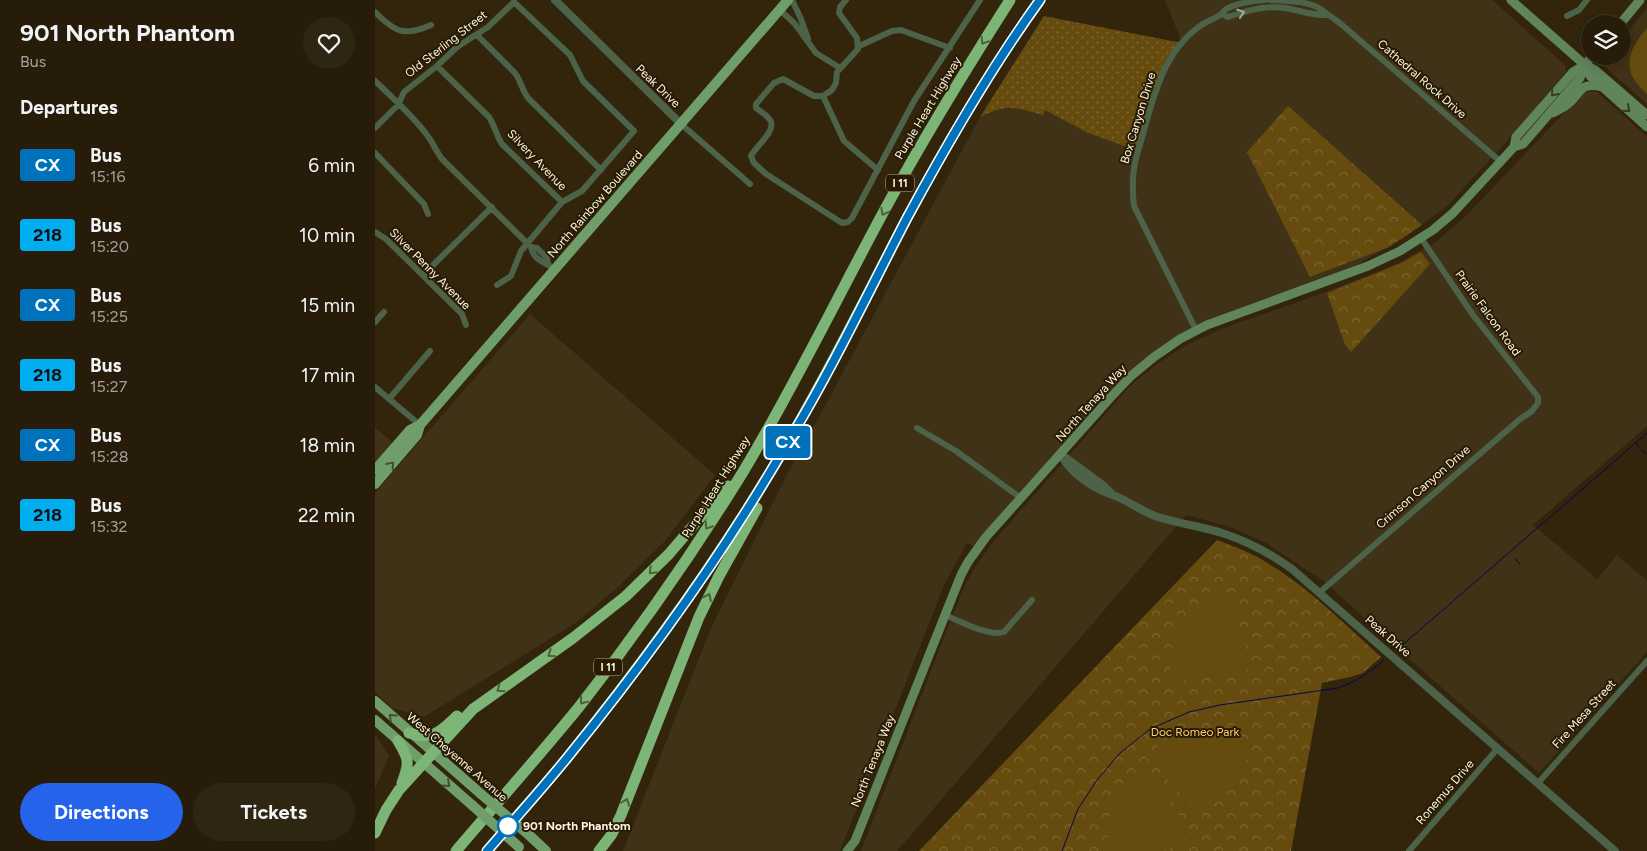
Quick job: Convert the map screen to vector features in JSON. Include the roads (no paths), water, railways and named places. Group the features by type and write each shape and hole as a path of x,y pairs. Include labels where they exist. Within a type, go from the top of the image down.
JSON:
{"highway":[{"name":"Purple Heart Highway","path":"456,851 579,706 675,577 744,470 800,372 885,210 942,108 1009,0"},
{"name":"I 11","path":"487,851 565,760 607,707 689,596 741,519 786,446 841,348 907,218 963,120 1040,0"},
{"path":"601,849 612,834 621,815 709,595 742,533 832,376 841,348"},
{"path":"375,833 386,810 399,790 473,709 573,638 626,596 669,554 715,499 744,470"},
{"path":"409,733 426,736 433,735 441,731 459,714 473,709"},
{"path":"398,741 407,756 408,762 399,790"},
{"path":"497,851 541,798 565,760"}],"main road":[{"name":"North Rainbow Boulevard","path":"375,484 417,435 420,426 551,267 790,0"},
{"path":"1511,0 1581,61"},
{"path":"1628,15 1640,0"},
{"path":"1585,65 1590,76 1647,127"},
{"path":"1585,65 1595,70 1647,115"},
{"name":"North Tenaya Way","path":"1514,147 1523,144 1580,78 1585,65"},
{"name":"North Tenaya Way","path":"847,851 855,841 961,575 968,562 986,537 1131,376 1167,348 1196,330 1368,266 1400,251 1421,238 1453,213 1514,147 1516,137 1573,72 1585,65"},
{"path":"1546,117 1568,104 1583,88 1591,85 1602,87"},
{"name":"North Rainbow Boulevard","path":"375,470 410,430 420,426"},
{"name":"West Cheyenne Avenue","path":"375,701 409,733 546,851"},
{"path":"375,720 522,850"},
{"name":"North Tenaya Way","path":"855,841 856,851"}],"street":[{"name":"Peak Drive","path":"555,0 681,124 750,184"},
{"path":"790,0 803,24 809,45"},
{"path":"846,0 840,8 840,16 857,38 859,46"},
{"path":"950,48 901,30 859,46 851,58 837,72 834,87 828,94 823,96 809,94 783,79 774,83 756,104 756,108 770,120 771,126 769,133 751,154 752,161 766,174 842,224 848,222 853,218 914,101 950,48 980,0"},
{"path":"1258,0 1265,0"},
{"name":"Box Canyon Drive","path":"1196,330 1134,206 1132,192 1133,170 1159,82 1167,64 1182,43 1202,24 1222,14 1225,10 1258,0"},
{"name":"Cathedral Rock Drive","path":"1270,0 1307,4 1321,9 1350,30 1501,162"},
{"path":"1567,16 1579,10 1587,0"},
{"name":"Old Sterling Street","path":"375,128 398,105 404,92 437,66 457,47 488,27 514,2 570,55 583,81 634,132 601,170"},
{"name":"Box Canyon Drive","path":"1222,14 1228,17 1260,8"},
{"name":"Cathedral Rock Drive","path":"1260,8 1283,8 1319,16 1327,15"},
{"path":"780,10 795,24 816,53 840,68"},
{"path":"375,12 387,24 403,32 411,33 431,25"},
{"path":"477,35 520,78 528,98 601,170 582,190 562,202 529,245 521,252 511,276 497,285"},
{"name":"Silvery Avenue","path":"437,66 489,117 502,144 562,202"},
{"path":"375,81 429,137 435,150 442,158 529,245 532,253 542,263 551,267"},
{"path":"823,96 844,141 878,170"},
{"path":"375,153 424,204 428,214"},
{"path":"423,275 492,207"},
{"name":"Silver Penny Avenue","path":"375,232 386,239 462,314 466,325"},
{"name":"Prairie Falcon Road","path":"1421,238 1473,315 1539,400"},
{"path":"375,322 385,312"},
{"path":"389,399 430,351"},
{"path":"375,387 420,426"},
{"name":"Crimson Canyon Drive","path":"1320,592 1532,411 1539,400"},
{"path":"917,428 971,462 1021,498"},
{"name":"Peak Drive","path":"1061,455 1112,494 1136,508 1157,516 1224,534 1251,545 1293,569 1615,851"},
{"path":"945,615 997,634 1004,632 1032,600"},
{"name":"Fire Mesa Street","path":"1538,783 1647,660"},
{"name":"Ronemus Drive","path":"1409,851 1498,748"}],"waterway":[{"path":"1399,648 1647,433"},
{"path":"1636,443 1640,448"},
{"path":"1641,450 1646,454"},
{"path":"1515,559 1520,564"},
{"path":"1062,851 1078,809 1097,780 1120,753 1150,729 1189,712 1220,705 1338,688 1362,677 1384,660"}],"place":[{"name":"901 North Phantom","path":"508,826"}],"park label":[{"name":"Doc Romeo Park","path":"1195,732"}]}
